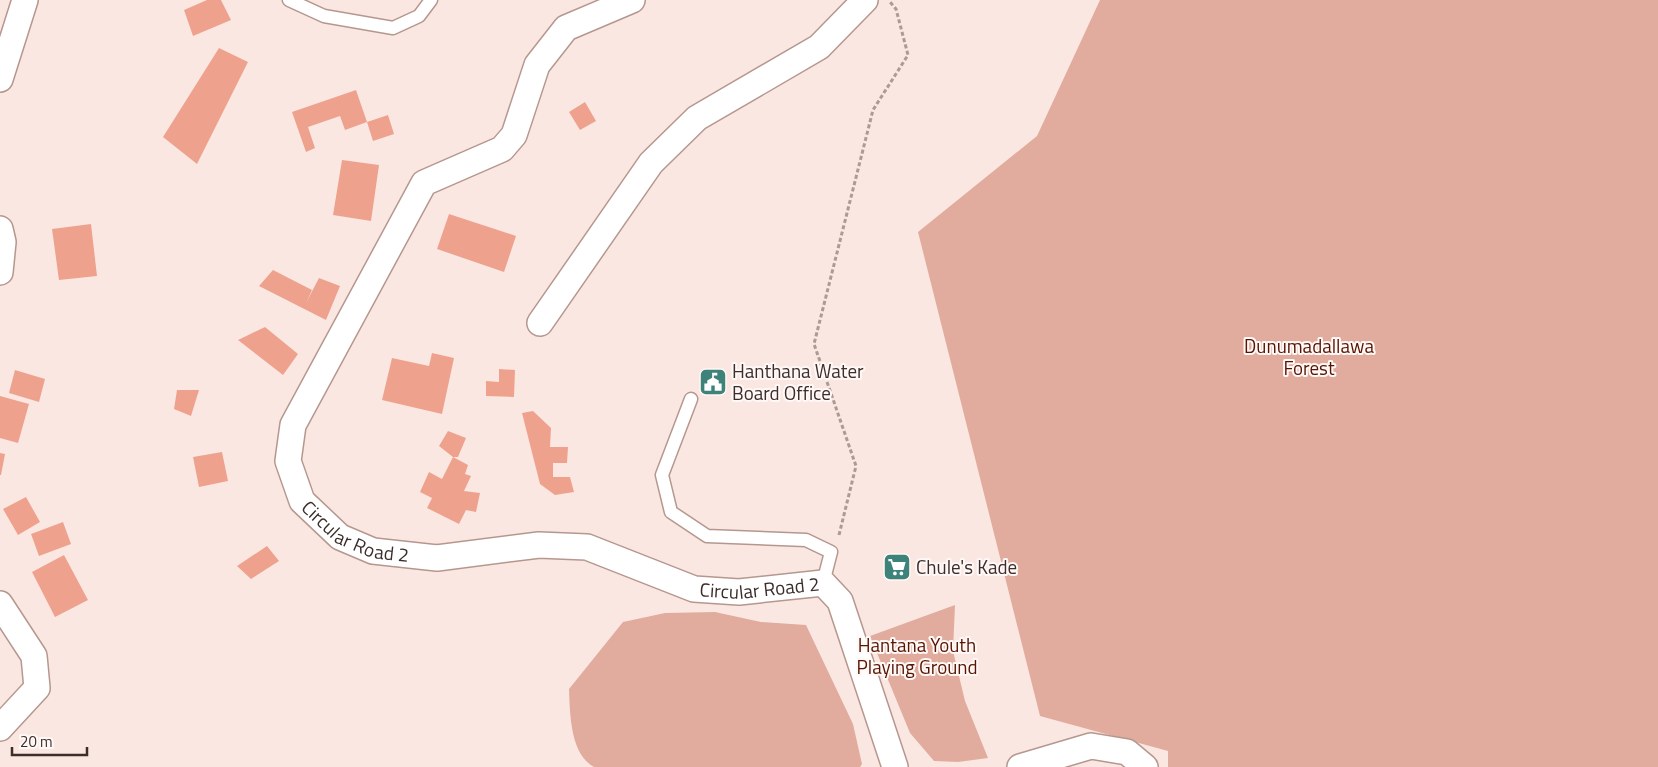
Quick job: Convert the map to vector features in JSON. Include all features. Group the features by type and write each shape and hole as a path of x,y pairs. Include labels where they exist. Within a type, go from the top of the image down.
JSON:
{"street":[{"path":"0,79 25,0"},
{"name":"Circular Road 2","path":"632,0 566,28 537,65 514,135 502,149 424,183 293,425 288,461 302,502 340,537 373,551 437,558 539,545 587,547 694,588 739,592 823,583 840,602 895,767"},
{"path":"540,323 651,162 697,118 819,47 865,0"},
{"path":"0,229 3,242 0,272"},
{"path":"0,604 34,656 37,688 0,728"},
{"path":"1020,767 1091,746 1127,752 1145,767"}],"lane":[{"path":"289,0 324,16 393,28 419,16 431,0"},
{"path":"691,399 662,475 671,512 707,536 806,540 831,552 823,583"}],"path":[{"path":"831,552 841,531 856,466 814,344 873,110 908,55 896,9 888,0"}],"green space":[{"name":"Dunumadallawa Forest","path":"1100,0 1658,0 1658,767 1168,767 1168,751 1040,716 918,232 1037,136"},
{"name":"Hantana Youth Playing Ground","path":"955,605 953,651 965,701 988,758 958,762 934,761 910,733 870,636"},
{"path":"715,612 761,622 806,625 853,724 862,764 860,767 594,767 586,761 580,753 573,732 569,689 623,622 665,613"}],"building":[{"path":"207,0 221,0 231,20 193,36 184,10"},
{"path":"219,48 248,62 197,164 163,137"},
{"path":"356,90 367,122 345,130 340,116 308,127 315,148 306,152 292,112"},
{"path":"585,102 596,121 580,130 569,112"},
{"path":"388,115 394,134 373,141 367,122"},
{"path":"342,160 379,165 371,221 333,215"},
{"path":"449,214 516,236 504,272 437,249"},
{"path":"91,224 97,276 59,280 52,229"},
{"path":"273,270 312,290 306,303 319,278 340,286 326,320 259,286"},
{"path":"265,327 298,354 283,375 238,340"},
{"path":"432,353 454,358 442,414 382,400 392,358 429,366"},
{"path":"499,369 515,370 514,397 486,396 486,381 499,382"},
{"path":"15,370 45,379 39,402 9,393"},
{"path":"177,390 199,390 191,416 174,409"},
{"path":"0,396 29,404 18,443 0,438"},
{"path":"533,411 551,428 550,447 568,447 567,463 553,463 553,477 570,477 574,492 555,495 540,484 522,413"},
{"path":"448,431 466,438 458,457 453,457 439,446"},
{"path":"222,452 228,481 199,487 193,457"},
{"path":"0,453 5,454 1,475 0,475"},
{"path":"453,457 468,465 465,474 471,476 464,491 480,493 476,512 466,510 459,524 427,508 432,498 420,492 429,472 442,479"},
{"path":"26,497 40,522 18,535 3,509"},
{"path":"63,522 71,544 39,556 31,534"},
{"path":"267,546 279,561 251,579 237,566"},
{"path":"64,555 88,600 55,617 32,572"}],"place":[{"name":"Hanthana Water Board Office","path":"713,382"},
{"name":"Chule's Kade","path":"897,567"}]}
